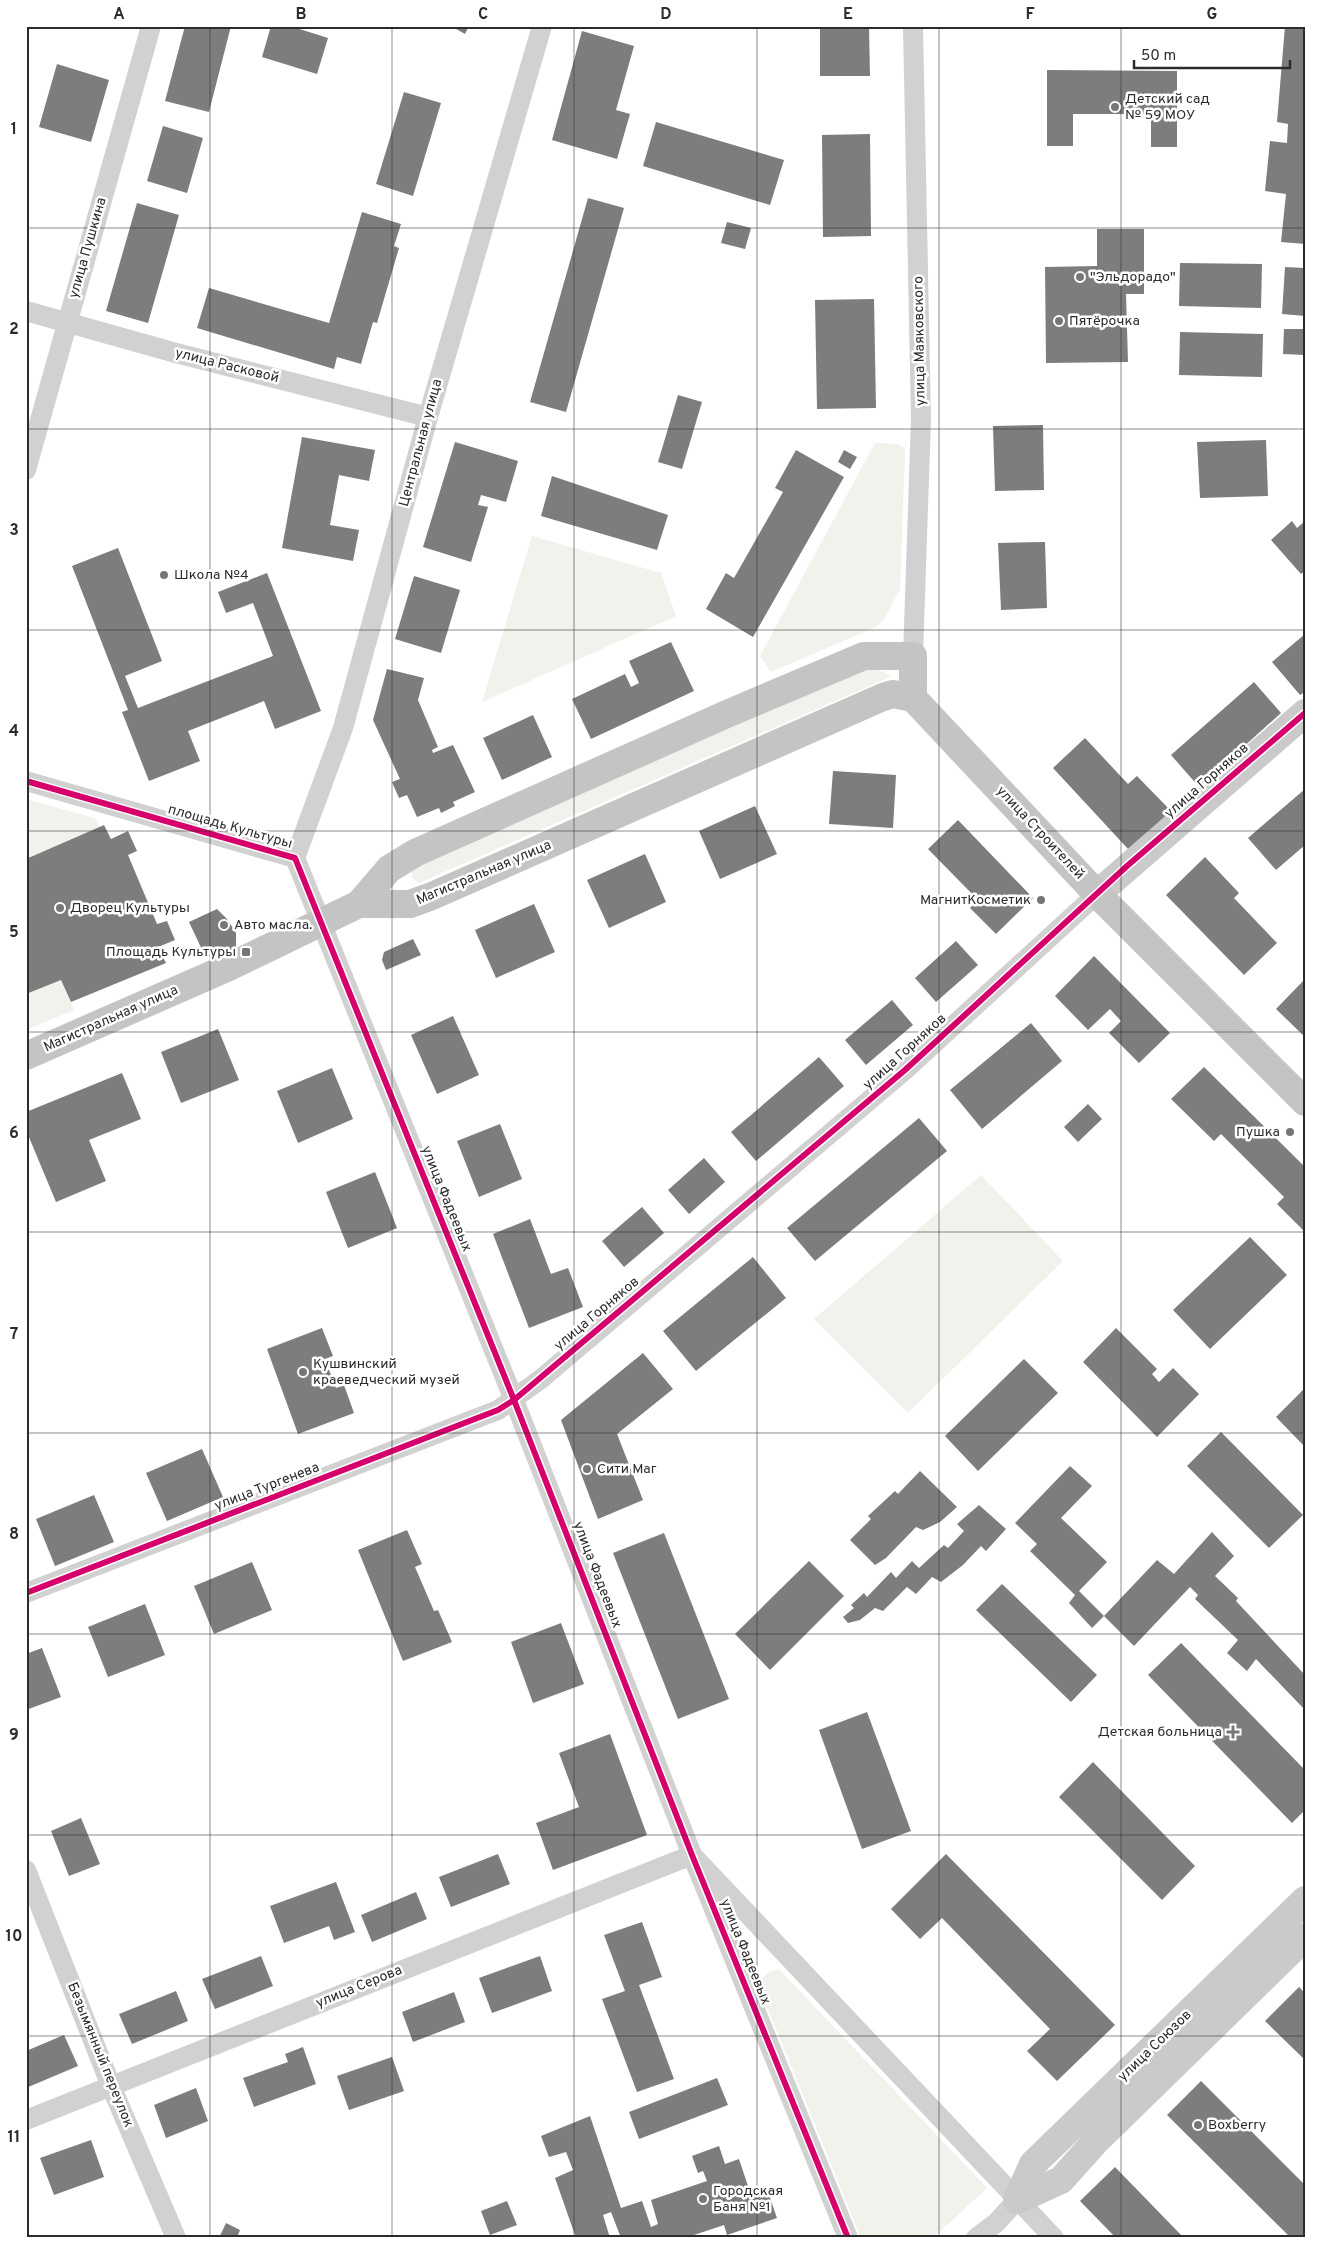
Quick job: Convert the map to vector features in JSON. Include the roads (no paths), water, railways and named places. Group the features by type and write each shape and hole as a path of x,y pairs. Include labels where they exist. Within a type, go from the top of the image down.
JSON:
{"main road":[{"path":"359,904 389,869 415,853 729,713 864,656 913,656 913,698"},
{"name":"Магистральная улица","path":"26,1056 229,967 359,904 410,904 432,896 883,697 893,694 913,698"},
{"name":"улица Строителей","path":"913,698 1097,894 1305,1102"}],"street":[{"name":"улица Пушкина","path":"26,470 151,26"},
{"name":"Центральная улица","path":"295,858 343,728 428,417 542,26"},
{"name":"улица Маяковского","path":"913,26 921,419 913,656"},
{"name":"улица Расковой","path":"26,311 176,353 428,417"},
{"name":"улица Горняков","path":"514,1400 905,1070 1097,894 1305,713"},
{"name":"площадь Культуры","path":"26,780 295,858 322,922"},
{"name":"улица Фадеевых","path":"322,922 514,1400 692,1855 848,2238"},
{"name":"улица Тургенева","path":"26,1593 498,1410 514,1400"},
{"name":"улица Серова","path":"26,2120 692,1855"},
{"path":"692,1855 1054,2238"},
{"name":"Безымянный переулок","path":"26,1870 110,2086 176,2238"},
{"name":"улица Союзов","path":"976,2238 996,2223 1017,2200 1033,2164 1305,1900"},
{"name":"улица Союзов","path":"1017,2200 1061,2180 1096,2141 1305,1937"}],"place":[{"name":"Детский сад № 59 МОУ","path":"1115,107"},
{"name":"\"Эльдорадо\"","path":"1080,277"},
{"name":"Пятёрочка","path":"1059,321"},
{"name":"Школа №4","path":"164,575"},
{"name":"МагнитКосметик","path":"1041,900"},
{"name":"Дворец Культуры","path":"60,908"},
{"name":"Авто масла.","path":"224,925"},
{"name":"Площадь Культуры","path":"246,952"},
{"name":"Пушка","path":"1290,1132"},
{"name":"Кушвинский краеведческий музей","path":"303,1372"},
{"name":"Сити Маг","path":"587,1469"},
{"name":"Детская больница","path":"1233,1732"},
{"name":"Boxberry","path":"1198,2125"},
{"name":"Городская Баня №1","path":"703,2199"}]}
